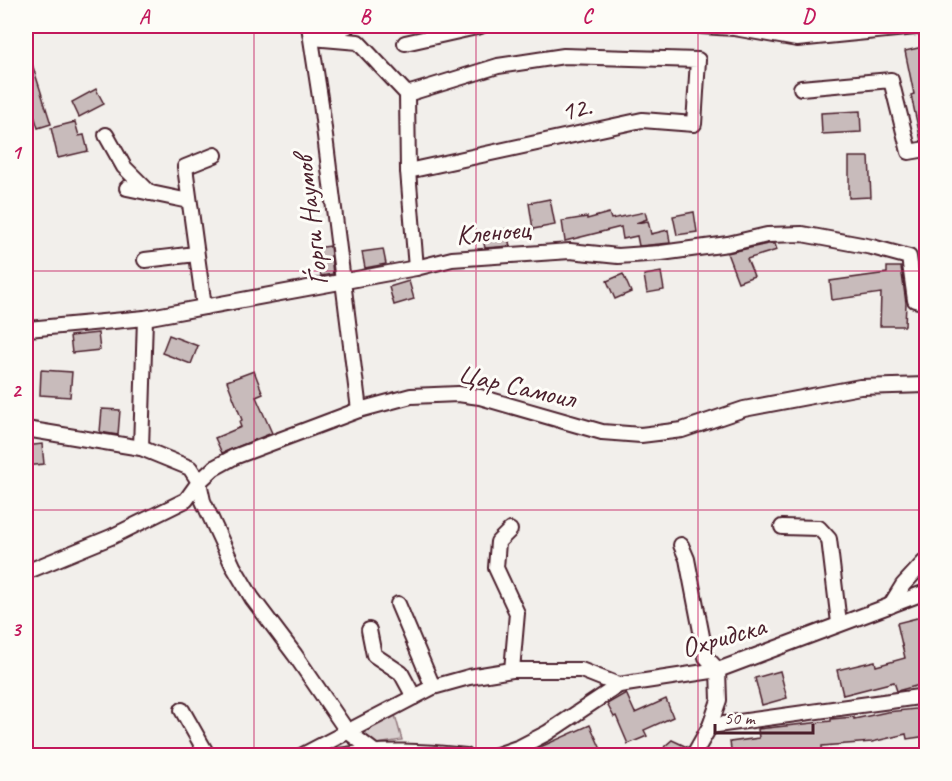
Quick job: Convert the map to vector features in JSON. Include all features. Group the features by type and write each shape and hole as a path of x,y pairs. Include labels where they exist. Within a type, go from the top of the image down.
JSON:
{"street":[{"path":"311,32 348,26"},
{"path":"405,43 481,26"},
{"path":"701,26 734,28 797,39 927,26"},
{"path":"311,32 358,42 407,94 408,171 416,268"},
{"name":"Ѓорги Наумов","path":"311,32 358,410"},
{"name":"12.","path":"407,94 498,66 564,56 698,60 694,124 642,120 408,171"},
{"path":"801,88 891,80 909,152 927,149"},
{"path":"106,135 124,167 150,193"},
{"path":"204,307 185,166 215,155"},
{"path":"127,188 189,201"},
{"name":"Кленоец","path":"27,329 145,318 416,268 452,259 570,251 618,256 661,253 728,244 767,235 802,234 872,247 909,257 915,300 927,303"},
{"path":"145,260 196,254"},
{"path":"141,448 145,318"},
{"name":"Цар Самоил","path":"26,572 111,537 186,500 199,482 214,468 234,457 358,410 411,396 458,394 480,397 602,432 641,435 682,430 744,409 860,387 927,385"},
{"path":"26,429 141,448 190,468 199,482 203,501 233,566 252,598 296,655 347,731 377,753"},
{"path":"782,527 819,528 829,539 839,623"},
{"path":"510,531 498,542 496,568 517,613 512,670"},
{"path":"681,545 687,560 706,657 718,670 719,700 710,726 693,756"},
{"path":"890,606 903,585 927,560"},
{"name":"Охридска","path":"494,756 520,747 547,733 619,685 718,670 927,592"},
{"path":"398,604 433,687"},
{"path":"369,630 374,654 401,673 414,697"},
{"path":"301,756 433,687 469,677 512,670 581,670 619,685"},
{"path":"710,726 927,696"},
{"path":"182,710 208,756"},
{"path":"339,756 431,751 466,756"}],"shaded area":[{"path":"395,715 402,740 371,745 362,730"}],"building":[{"path":"927,46 927,140 921,141 905,51"},
{"path":"28,51 51,124 38,128 26,89 26,52"},
{"path":"96,89 104,104 79,117 72,102"},
{"path":"860,111 861,132 822,134 821,113"},
{"path":"75,122 79,136 84,135 88,151 58,158 51,128"},
{"path":"849,157 869,157 871,197 849,198"},
{"path":"550,199 555,225 533,229 529,203"},
{"path":"645,212 647,219 636,223 648,221 651,234 668,230 670,243 639,246 637,236 623,239 621,227 565,241 562,221 587,217 587,219 609,213 611,219"},
{"path":"694,212 697,232 677,235 673,216"},
{"path":"506,229 510,246 485,248 482,235"},
{"path":"775,244 777,250 747,259 754,276 738,282 727,253"},
{"path":"330,246 333,274 321,276 316,248"},
{"path":"383,249 386,264 365,268 362,252"},
{"path":"887,267 901,267 906,303 905,326 880,326 881,293 832,300 830,281 887,273"},
{"path":"661,272 664,290 647,293 644,275"},
{"path":"623,274 631,292 615,299 607,281"},
{"path":"409,281 414,299 394,305 389,287"},
{"path":"98,333 100,350 72,353 70,336"},
{"path":"169,335 198,346 191,364 162,353"},
{"path":"41,370 72,372 70,397 40,395"},
{"path":"254,371 263,394 256,397 272,433 222,453 215,438 241,427 239,422 242,420 227,381"},
{"path":"102,409 120,410 118,435 100,432"},
{"path":"42,444 44,464 26,466 26,446"},
{"path":"921,617 927,641 919,643 927,670 927,683 897,691 894,682 843,695 837,670 875,661 876,666 905,658 897,623"},
{"path":"780,671 787,698 762,705 755,678"},
{"path":"626,693 635,713 666,699 673,717 644,730 647,736 628,744 616,716 614,717 607,704"},
{"path":"925,708 927,736 907,739 906,734 872,742 822,746 822,750 786,753 786,756 732,756 730,742 759,738 758,729 831,721 831,719 854,717 854,719 887,712"},
{"path":"590,725 604,756 542,756 538,748"},
{"path":"672,740 687,747 684,756 660,756 665,746"}]}
